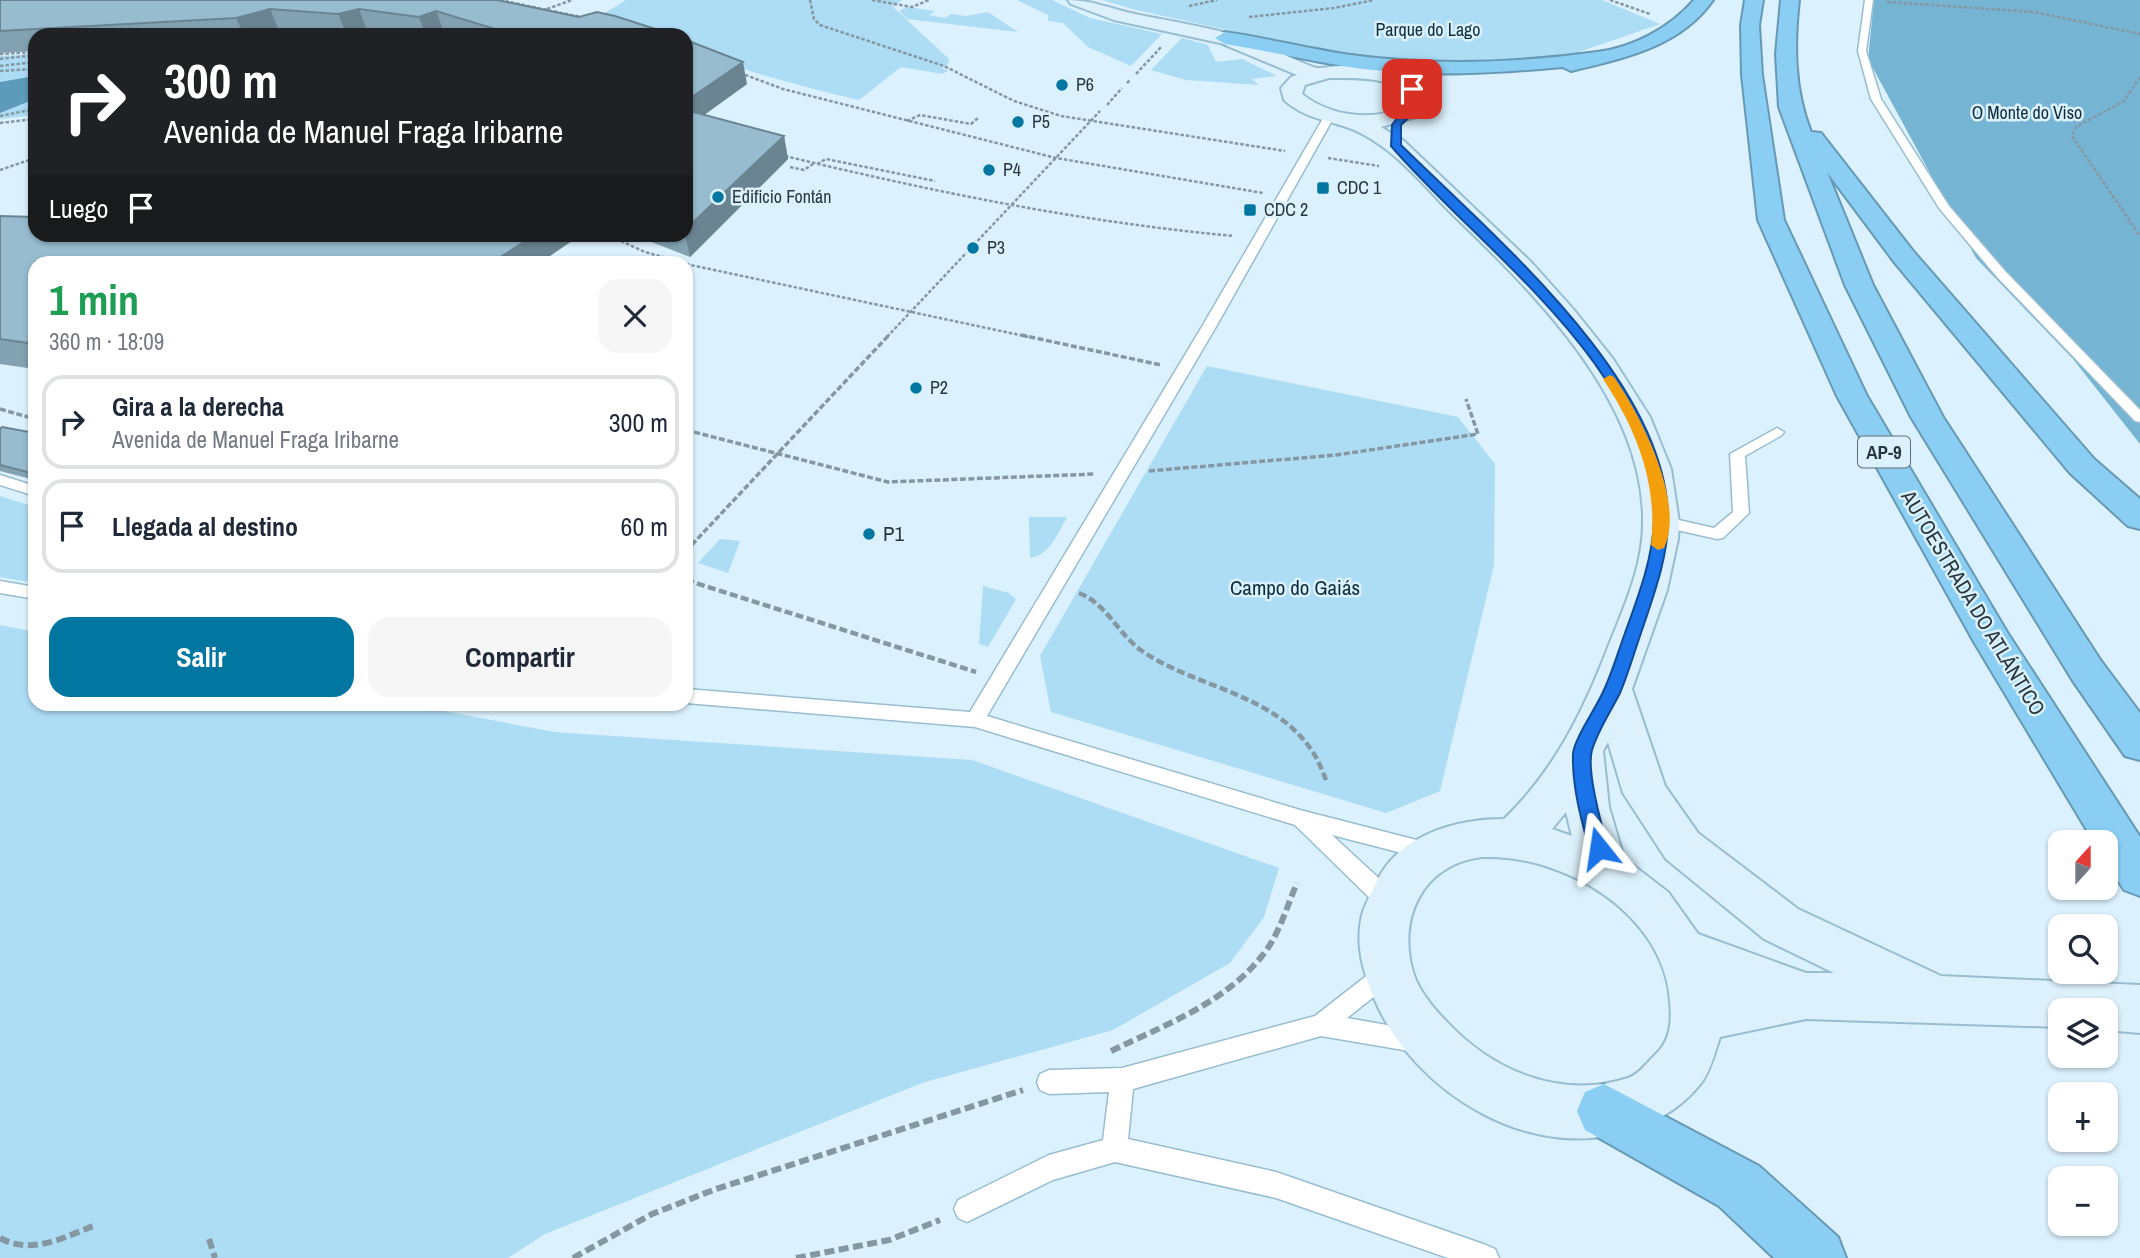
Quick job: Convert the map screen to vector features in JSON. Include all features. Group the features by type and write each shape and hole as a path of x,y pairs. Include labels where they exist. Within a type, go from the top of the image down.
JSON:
{"highway":[{"path":"1401,82 1479,82 1535,74 1597,58 1661,37 1693,15 1704,0"},
{"name":"AUTOESTRADA DO ATLÁNTICO","path":"1754,0 1750,25 1752,85 1771,220 1852,396 1993,642 2140,876"},
{"name":"AP-9","path":"1790,0 1785,34 1785,80 1790,107 1859,285 1927,417 2087,671 2140,744"},
{"path":"1225,38 1365,63 1410,67 1491,68 1597,58"},
{"path":"1790,107 1913,267 2082,466 2140,518"},
{"path":"1604,1111 1739,1186 1817,1258"}],"street":[{"path":"1077,0 1128,18 1225,38 1282,59 1312,75"},
{"path":"1339,119 1369,121 1403,116 1414,110 1419,103 1419,96 1401,82 1366,73 1328,72 1312,75 1298,81 1291,88 1291,96 1298,104 1311,111 1368,128 1388,156 1535,283 1585,342 1626,403 1645,443 1657,482 1661,521 1650,586 1612,690 1582,752 1531,823 1514,838"},
{"path":"1388,156 1396,125 1403,116"},
{"path":"1612,690 1645,793 1682,846 1781,925 1937,999"},
{"path":"1582,752 1587,807 1604,869"},
{"path":"1514,838 1560,848 1604,869 1635,892 1661,919 1682,950 1694,984 1698,1018 1685,1061 1653,1094 1604,1111 1548,1109 1490,1089 1441,1054 1405,1010 1388,972 1382,935 1389,902 1405,875 1434,852 1472,839 1514,838"},
{"path":"1682,950 1806,996"},
{"path":"1698,1018 1806,996 2038,1002 2140,1009"}],"lane":[{"path":"1868,1 1863,51 1876,99 1945,208 2001,274 2140,418"},
{"path":"975,720 1284,196 1339,119"},
{"path":"1661,521 1717,534 1741,513 1737,454 1777,432"},
{"path":"0,480 28,489"},
{"path":"0,587 28,592"},
{"path":"693,696 975,720 1300,818 1434,852"},
{"path":"1300,818 1389,902"},
{"path":"1049,1082 1122,1080 1321,1025 1388,972"},
{"path":"1321,1025 1433,1045"},
{"path":"1115,1149 1122,1080"},
{"path":"967,1209 1049,1168 1115,1149 1276,1185 1486,1258"}],"path":[{"path":"500,0 590,19"},
{"path":"534,16 572,0"},
{"path":"810,0 814,19 820,25 944,66 1014,101 1061,116 1292,152"},
{"path":"872,0 912,7 929,0"},
{"path":"1249,17 1334,8 1374,0"},
{"path":"1610,0 1653,15"},
{"path":"1868,1 2034,12 2140,34"},
{"path":"1136,74 1168,39"},
{"path":"0,54 28,54"},
{"path":"0,59 28,55"},
{"path":"0,66 28,63"},
{"path":"0,71 28,69"},
{"path":"734,71 783,89 1056,158 1284,196"},
{"path":"2140,77 2124,101 2076,127 2072,136 2140,236"},
{"path":"1107,105 1122,88"},
{"path":"0,117 28,111"},
{"path":"693,544 1100,111"},
{"path":"906,121 920,115 971,124 978,118"},
{"path":"0,123 28,120"},
{"path":"776,153 921,189 1135,227 1260,239"},
{"path":"1324,157 1388,156"},
{"path":"790,167 804,170 826,159 935,181"},
{"path":"0,170 28,160"},
{"path":"2130,220 2140,223"},
{"path":"623,242 659,256"},
{"path":"693,266 1183,369"},
{"path":"693,432 888,482 1121,473 1336,456 1478,434 1466,399"},
{"path":"0,409 28,417"},
{"path":"693,582 999,679"},
{"path":"1054,585 1095,600 1103,606 1122,633 1150,656 1192,678 1278,714 1306,738 1316,753 1326,780"},
{"path":"1107,1052 1225,992 1247,975 1266,952 1297,883"},
{"path":"573,1258 652,1214 716,1189 1049,1082"},
{"path":"796,1258 889,1240 967,1209"},
{"path":"0,1238 7,1244 39,1246 93,1226"},
{"path":"209,1239 215,1258"}],"green space":[{"path":"626,0 902,0 893,7 949,59 948,64 942,68 948,71 942,74 901,67 859,100 772,78 693,51 693,28 632,28 600,16"},
{"path":"1017,0 1052,0 1090,18 1162,34 1131,66 1088,47 1063,23 1048,21 1048,15"},
{"name":"Parque do Lago","path":"1102,0 1602,0 1660,24 1570,55 1493,62 1425,62 1368,57 1300,46"},
{"name":"O Monte do Viso","path":"1874,0 2140,0 2140,444 2073,359 1976,258 1868,59"},
{"path":"907,7 935,11 929,15 945,18 951,14 966,16 988,12 1018,32 907,19 899,11"},
{"path":"1182,38 1208,45 1216,62 1242,59 1277,76 1252,79 1259,85 1186,80 1151,70"},
{"path":"28,54 28,116 0,119 0,56"},
{"name":"Campo do Gaiás","path":"1207,366 1458,417 1495,464 1494,565 1440,791 1386,813 1051,712 1040,656"},
{"path":"0,496 28,505 28,582 0,577"},
{"path":"1029,517 1067,517 1048,548 1030,558"},
{"path":"720,539 740,541 728,573 698,563"},
{"path":"983,586 1009,593 1016,599 988,647 979,644"},
{"path":"0,625 28,631 28,711 444,711 554,732 972,760 1279,868 1264,917 1230,963 1113,1030 922,1083 545,1234 508,1258 0,1258"}],"shaded area":[{"path":"28,77 28,102 0,113 0,82"}],"building":[{"path":"0,0 497,0 579,17 597,12 652,28 492,28 436,11 419,17 359,9 338,14 270,9 236,18 0,31"},
{"path":"693,43 743,62 693,96"},
{"path":"693,112 784,136 693,222"},
{"path":"0,216 28,217 28,242 524,242 502,256 28,256 28,343 0,339"},
{"path":"2,427 28,432 28,472 0,465"}],"slow traffic":[{"path":"1610,379 1626,403 1645,443 1657,482 1661,521 1658,545"}],"place":[{"name":"P6","path":"1062,85"},
{"name":"P5","path":"1018,122"},
{"name":"P4","path":"989,170"},
{"name":"CDC 1","path":"1323,188"},
{"name":"Edificio Fontán","path":"718,197"},
{"name":"CDC 2","path":"1250,210"},
{"name":"P3","path":"973,248"},
{"name":"P2","path":"916,388"},
{"name":"P1","path":"869,534"}],"route":[{"path":"1412,89 1419,96 1419,103 1396,125 1396,146 1535,283 1585,342 1626,403 1645,443 1657,482 1661,521 1650,586 1612,690 1582,752 1587,807 1599,848"}]}
